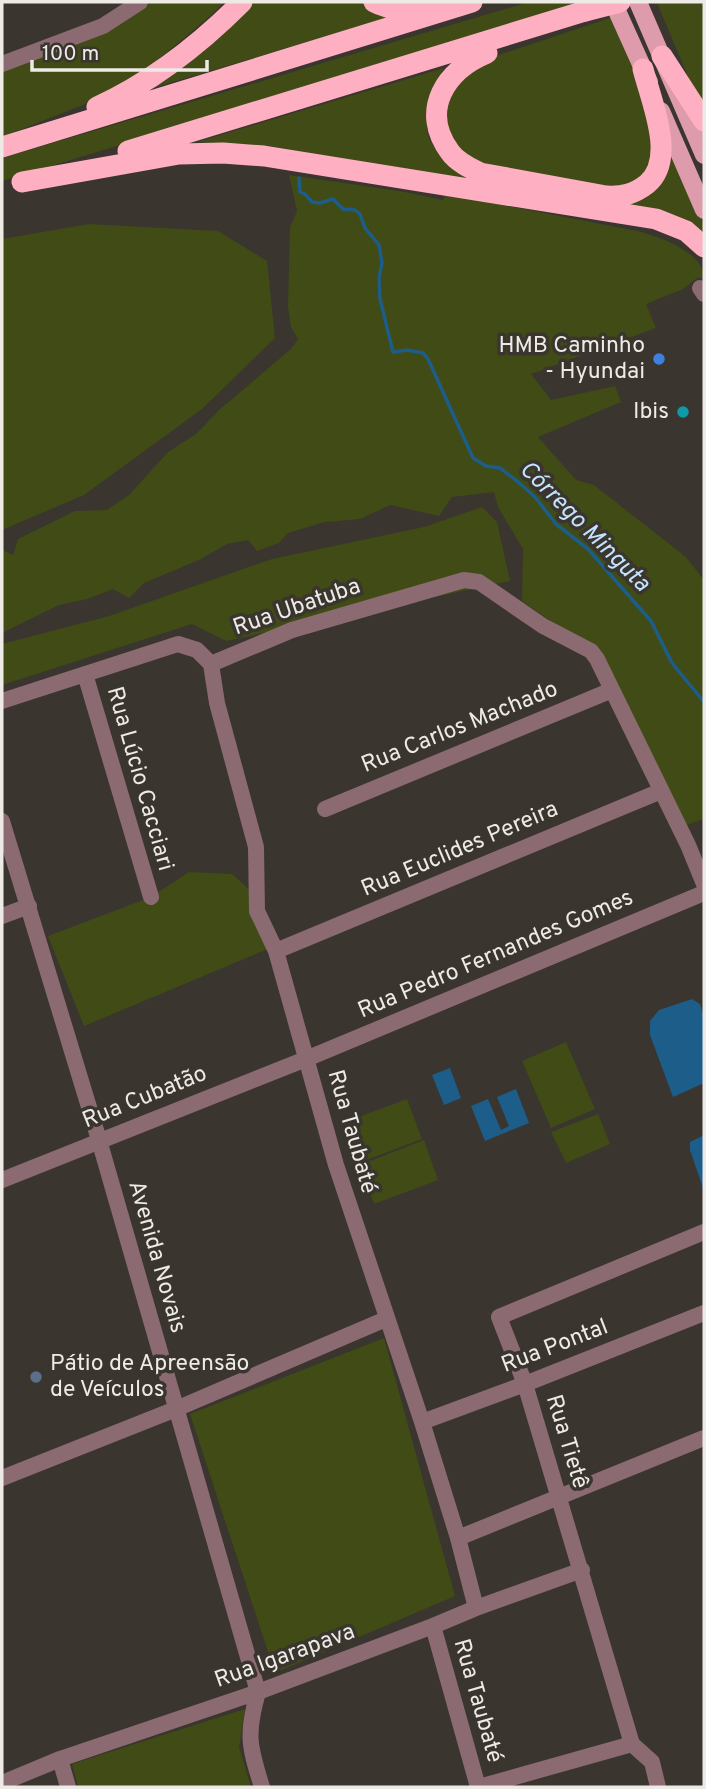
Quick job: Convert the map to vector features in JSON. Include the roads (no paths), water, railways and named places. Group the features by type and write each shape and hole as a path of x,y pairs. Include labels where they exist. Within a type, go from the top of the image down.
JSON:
{"highway":[{"path":"27,139 111,101 154,77 242,2"},
{"path":"374,2 384,7 401,9 452,2"},
{"path":"2,147 472,2"},
{"path":"12,185 620,2"},
{"path":"579,14 467,61 452,75 440,94 436,115 450,152 464,165 480,173 606,196 620,197 636,192 658,171 662,157 661,138 643,69"},
{"path":"662,55 704,121"},
{"path":"12,185 179,154 264,156 656,219 686,231 704,247"}],"main road":[{"path":"613,2 704,211"},
{"path":"638,2 704,155"}],"street":[{"path":"2,64 103,26 140,2"},
{"name":"Rua Ubatuba","path":"211,664 292,630 464,580 479,582 543,626 591,651 612,690"},
{"path":"2,701 178,644 197,650 211,664"},
{"name":"Rua Taubaté","path":"211,664 217,703 256,847 257,911 276,951 336,1165 422,1422 458,1538 476,1608"},
{"name":"Rua Lúcio Cacciari","path":"85,674 150,897"},
{"path":"612,690 688,845 704,884"},
{"name":"Rua Carlos Machado","path":"325,809 612,690"},
{"name":"Rua Euclides Pereira","path":"276,951 661,791"},
{"name":"Avenida Novais","path":"2,821 99,1140 258,1692"},
{"path":"688,845 704,838"},
{"name":"Rua Pedro Fernandes Gomes","path":"306,1059 704,893"},
{"path":"2,916 29,906"},
{"name":"Rua Cubatão","path":"2,1180 306,1059"},
{"name":"Rua Tietê","path":"658,1787 652,1762 632,1744 559,1496 524,1384 499,1317 704,1232"},
{"name":"Rua Pontal","path":"422,1422 704,1313"},
{"path":"2,1478 176,1409 386,1319"},
{"path":"458,1538 704,1438"},
{"name":"Rua Igarapava","path":"10,1783 60,1759 258,1692 582,1570"},
{"name":"Rua Taubaté","path":"433,1626 478,1787"},
{"path":"258,1692 248,1732 250,1750 262,1787"},
{"path":"478,1787 632,1744"},
{"path":"60,1759 68,1787"}],"water":[{"path":"692,999 700,1004 704,1017 704,1083 673,1097 650,1035 650,1021 659,1010"},
{"path":"450,1068 461,1098 444,1105 432,1075"},
{"path":"516,1089 529,1123 485,1141 471,1106 488,1099 501,1130 509,1126 497,1097"},
{"path":"704,1135 704,1191 690,1150 690,1142"}],"waterway":[{"name":"Córrego Minguta","path":"299,178 300,192 312,202 320,203 333,199 343,209 355,210 360,214 365,228 379,245 382,263 379,278 380,299 393,352 407,350 423,353 428,359 473,458 486,466 500,468 517,481 535,497 556,524 588,549 651,621 672,663 704,702"}],"place":[{"name":"HMB Caminho - Hyundai","path":"659,359"},
{"name":"Ibis","path":"683,412"},
{"name":"Pátio de Apreensão de Veículos","path":"36,1377"}]}
